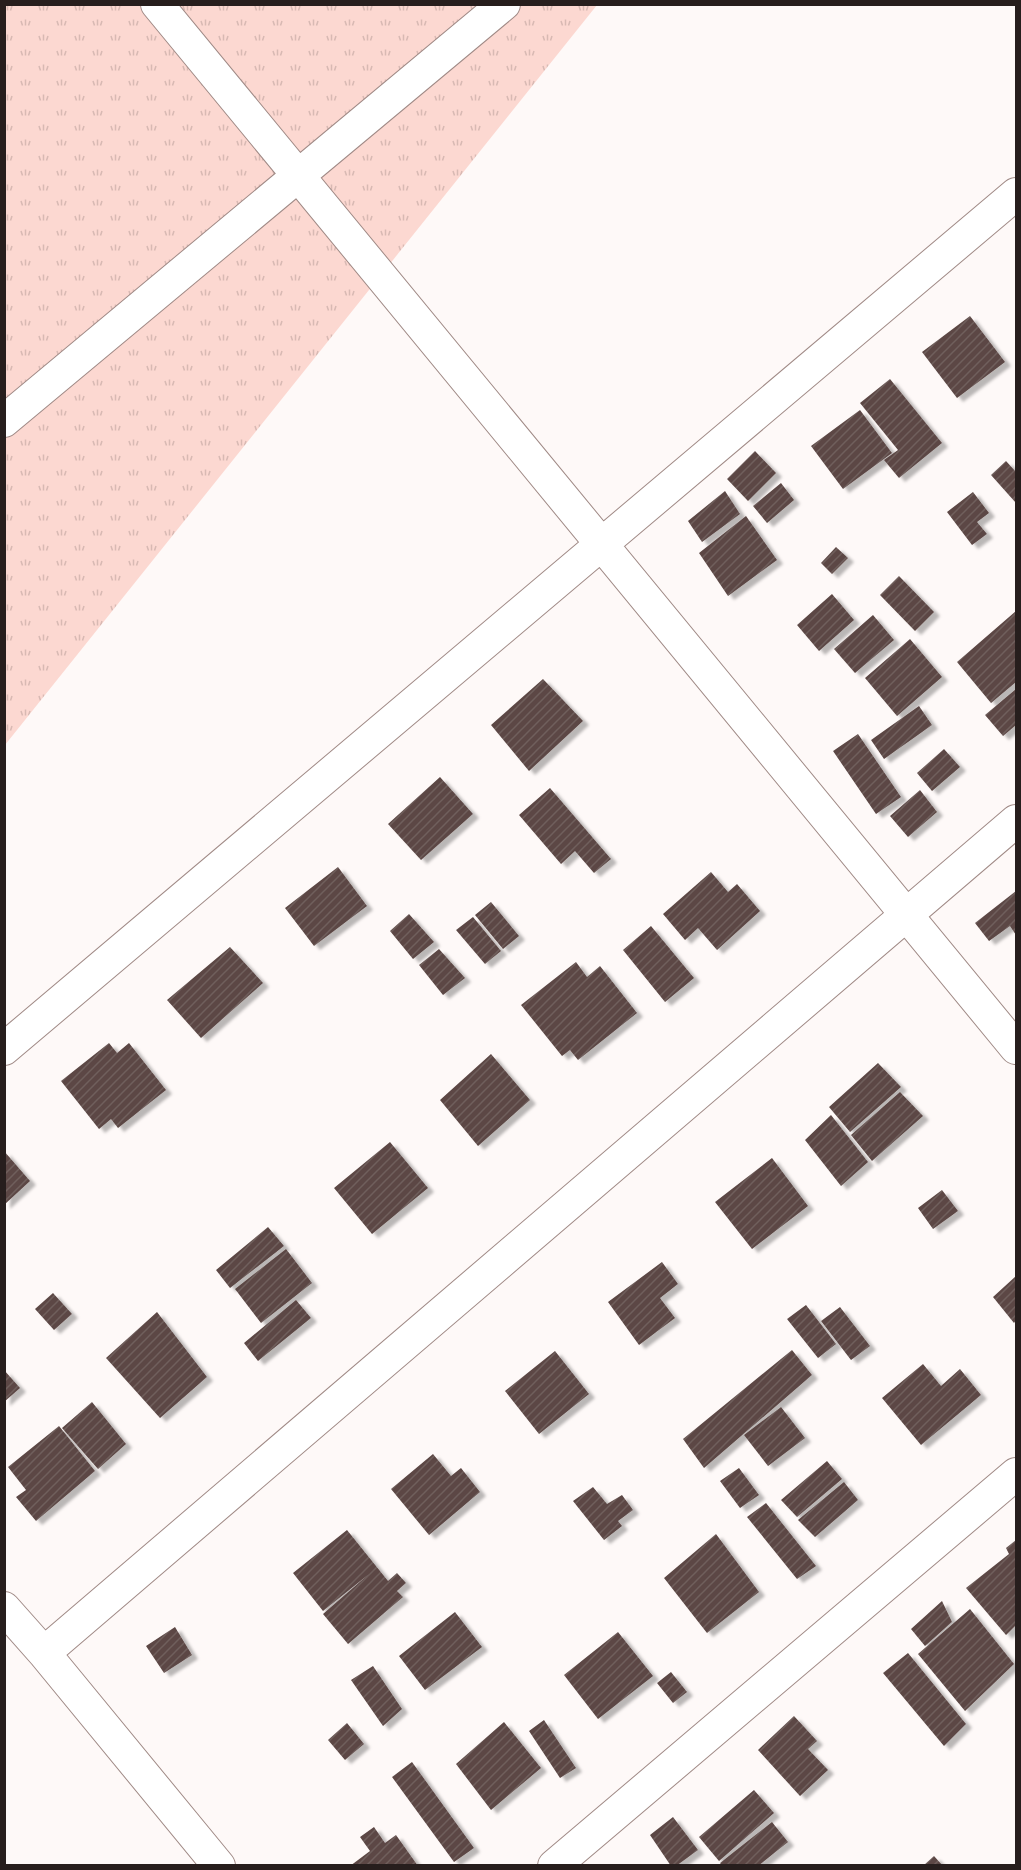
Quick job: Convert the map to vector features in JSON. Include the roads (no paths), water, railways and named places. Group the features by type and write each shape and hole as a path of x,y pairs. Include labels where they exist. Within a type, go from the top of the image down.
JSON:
{"street":[{"path":"157,4 1017,1048"},
{"path":"4,421 504,4"},
{"path":"4,1049 1017,194"},
{"path":"44,1653 1017,821"},
{"path":"554,1866 1017,1474"},
{"path":"4,1608 44,1653 219,1866"}]}
